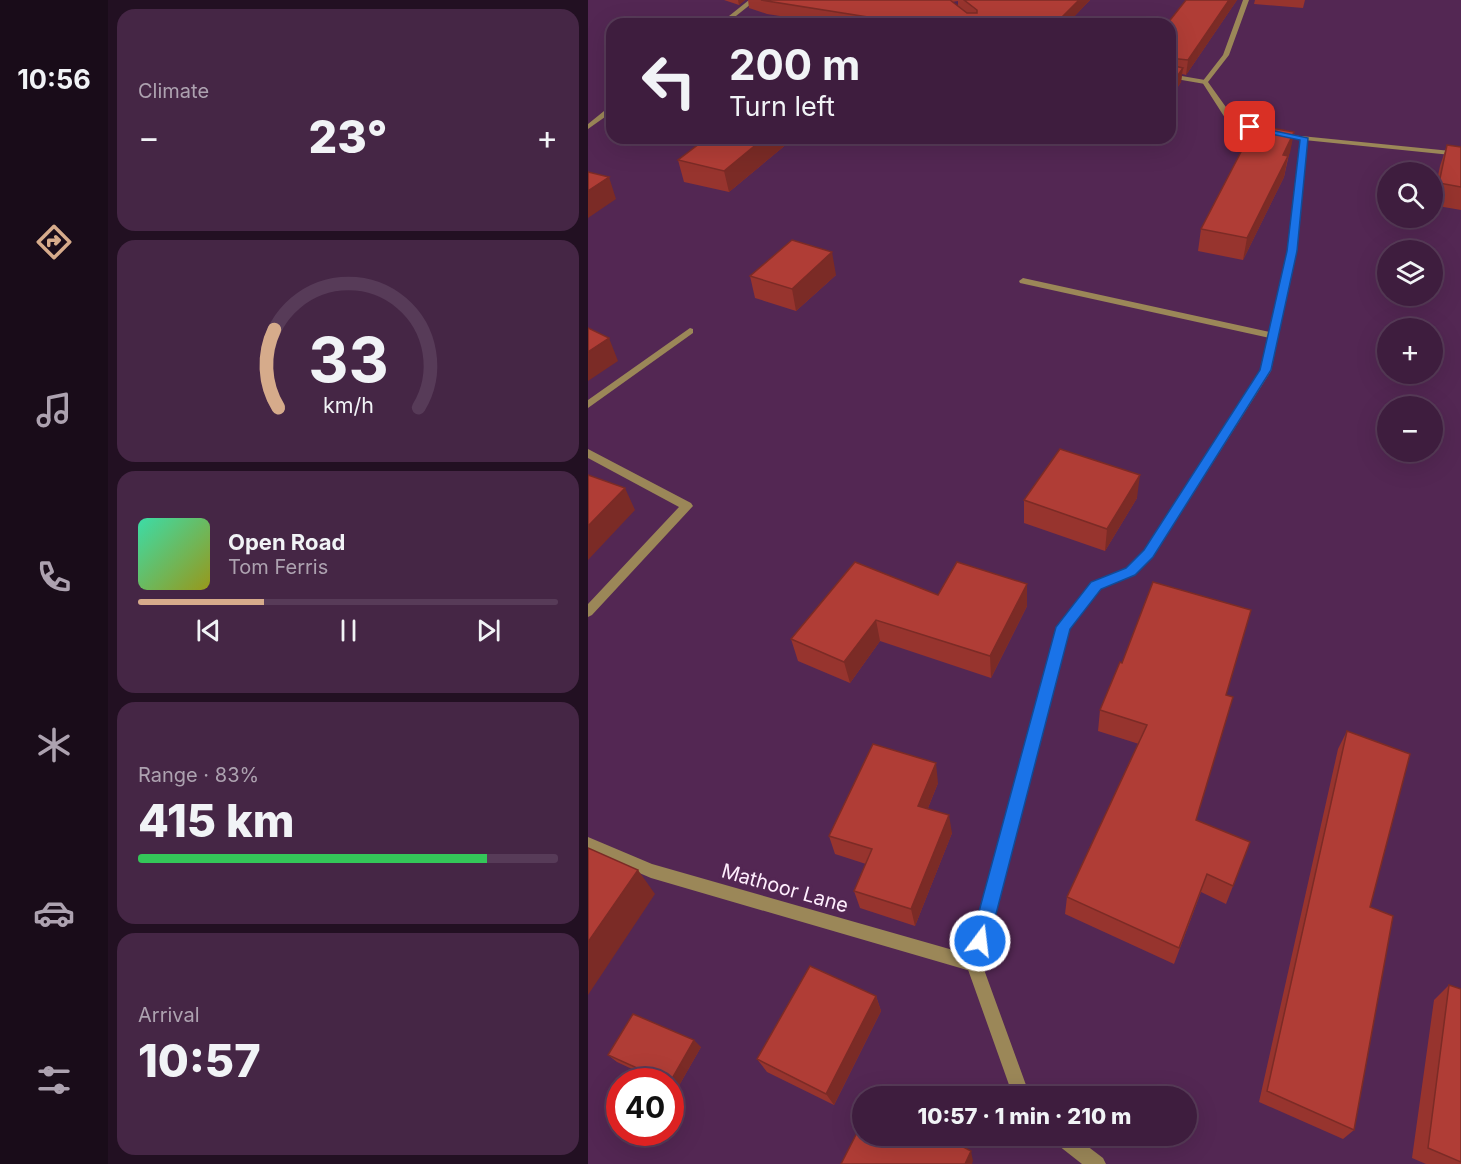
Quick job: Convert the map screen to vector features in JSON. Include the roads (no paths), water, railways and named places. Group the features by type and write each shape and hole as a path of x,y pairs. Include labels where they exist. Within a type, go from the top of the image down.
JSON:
{"street":[{"path":"730,18 753,0"},
{"path":"1205,82 1226,55 1246,0"},
{"path":"1176,77 1205,82 1230,119 1250,127 1304,138 1461,154"},
{"path":"588,127 606,114"},
{"path":"1017,1086 974,964 1064,627 1096,586 1131,571 1149,554 1266,370 1292,251 1304,138"},
{"path":"1023,281 1274,336"},
{"path":"588,405 690,331"},
{"path":"588,453 687,506 588,612"},
{"name":"Mathoor Lane","path":"588,844 651,871 974,964"},
{"path":"1073,1146 1097,1164"}]}
